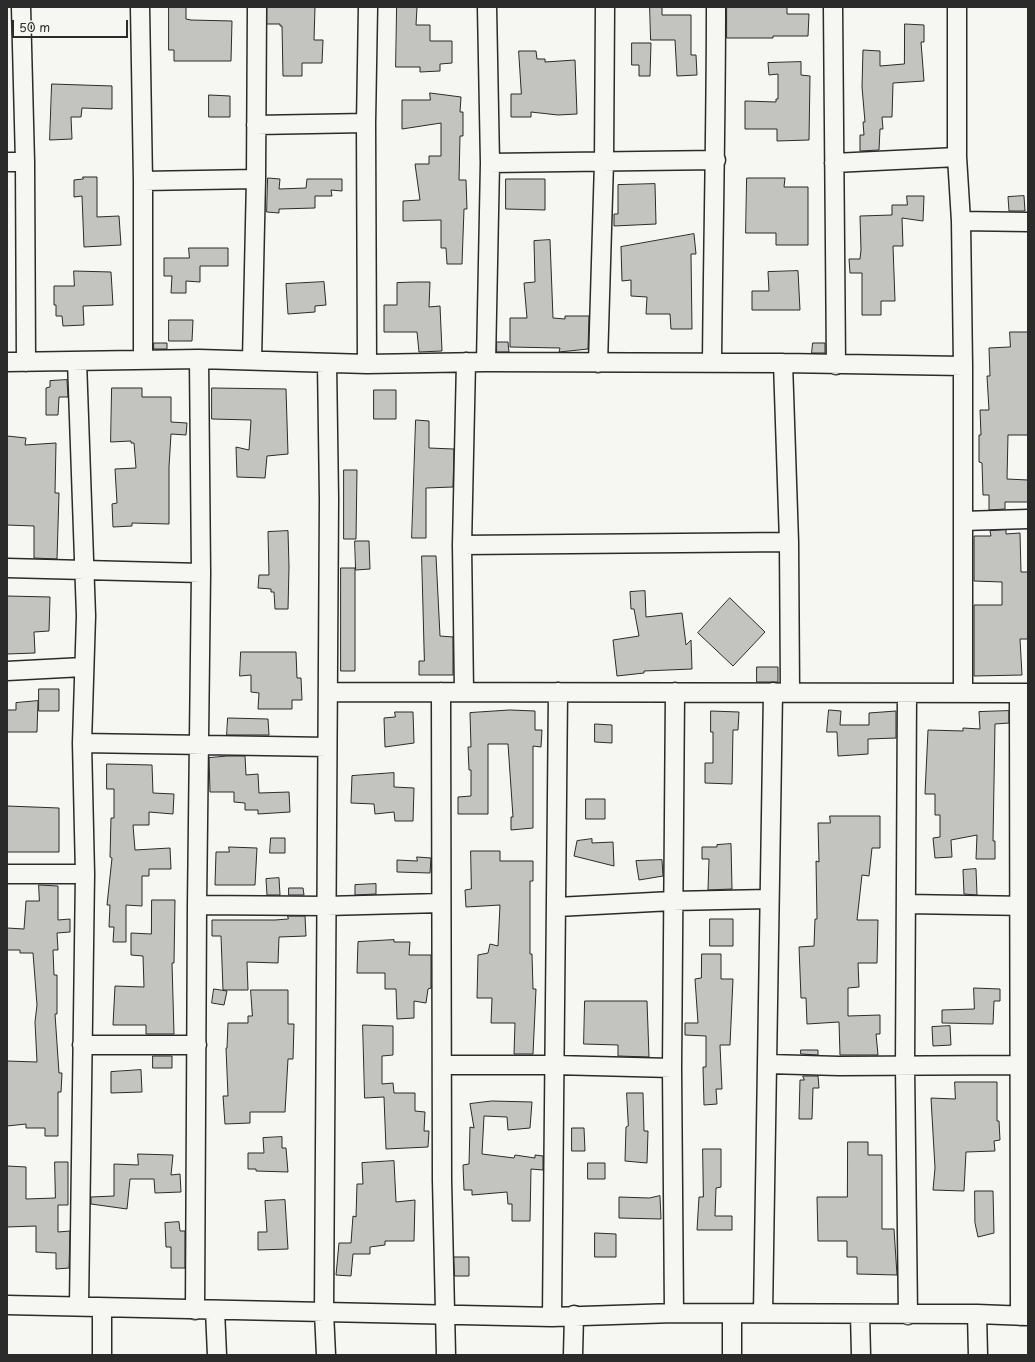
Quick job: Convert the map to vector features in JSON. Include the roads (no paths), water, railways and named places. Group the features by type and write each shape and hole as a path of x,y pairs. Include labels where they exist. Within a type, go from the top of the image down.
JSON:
{"street":[{"path":"21,7 25,162 26,362"},
{"path":"140,7 143,181 143,360"},
{"path":"252,360 256,179 257,7"},
{"path":"367,364 366,123 368,7"},
{"path":"486,362 490,163 487,7"},
{"path":"598,363 604,162 605,7"},
{"path":"712,364 714,190 716,160 716,7"},
{"path":"833,7 836,364"},
{"path":"957,7 957,157 961,221 963,366 963,693"},
{"path":"256,125 366,123"},
{"path":"834,163 957,157"},
{"path":"490,163 716,160"},
{"path":"7,162 25,162"},
{"path":"143,181 256,179"},
{"path":"961,221 1028,222"},
{"path":"7,362 199,359 367,364 466,362 712,364 784,363 963,366"},
{"path":"195,1310 198,745 201,573 199,359"},
{"path":"78,361 86,616 83,667 82,743 85,874 79,1306"},
{"path":"326,1355 324,1312 329,498 327,362"},
{"path":"464,692 462,544 466,362"},
{"path":"763,1313 768,1064 769,900 789,542 784,363"},
{"path":"963,521 1028,519"},
{"path":"462,544 789,542"},
{"path":"7,568 201,573"},
{"path":"7,671 83,667"},
{"path":"7,1305 552,1317 574,1315 674,1313 908,1315 977,1314 1024,1316 1019,1065 1023,906 1023,693 328,692"},
{"path":"442,692 441,904 444,1314 446,1355"},
{"path":"552,1317 558,692"},
{"path":"674,1313 672,901 675,692"},
{"path":"907,693 906,1066 908,1315"},
{"path":"82,743 327,747"},
{"path":"7,874 85,874"},
{"path":"557,907 672,901 769,900"},
{"path":"197,905 326,906 441,904"},
{"path":"906,904 1023,906"},
{"path":"82,1046 196,1046"},
{"path":"768,1064 906,1066 1019,1065"},
{"path":"442,1065 554,1065 672,1068"},
{"path":"102,1308 102,1355"},
{"path":"216,1310 217,1355"},
{"path":"732,1314 732,1355"},
{"path":"860,1314 861,1355"},
{"path":"977,1314 978,1355"},
{"path":"573,1355 574,1315"}]}
